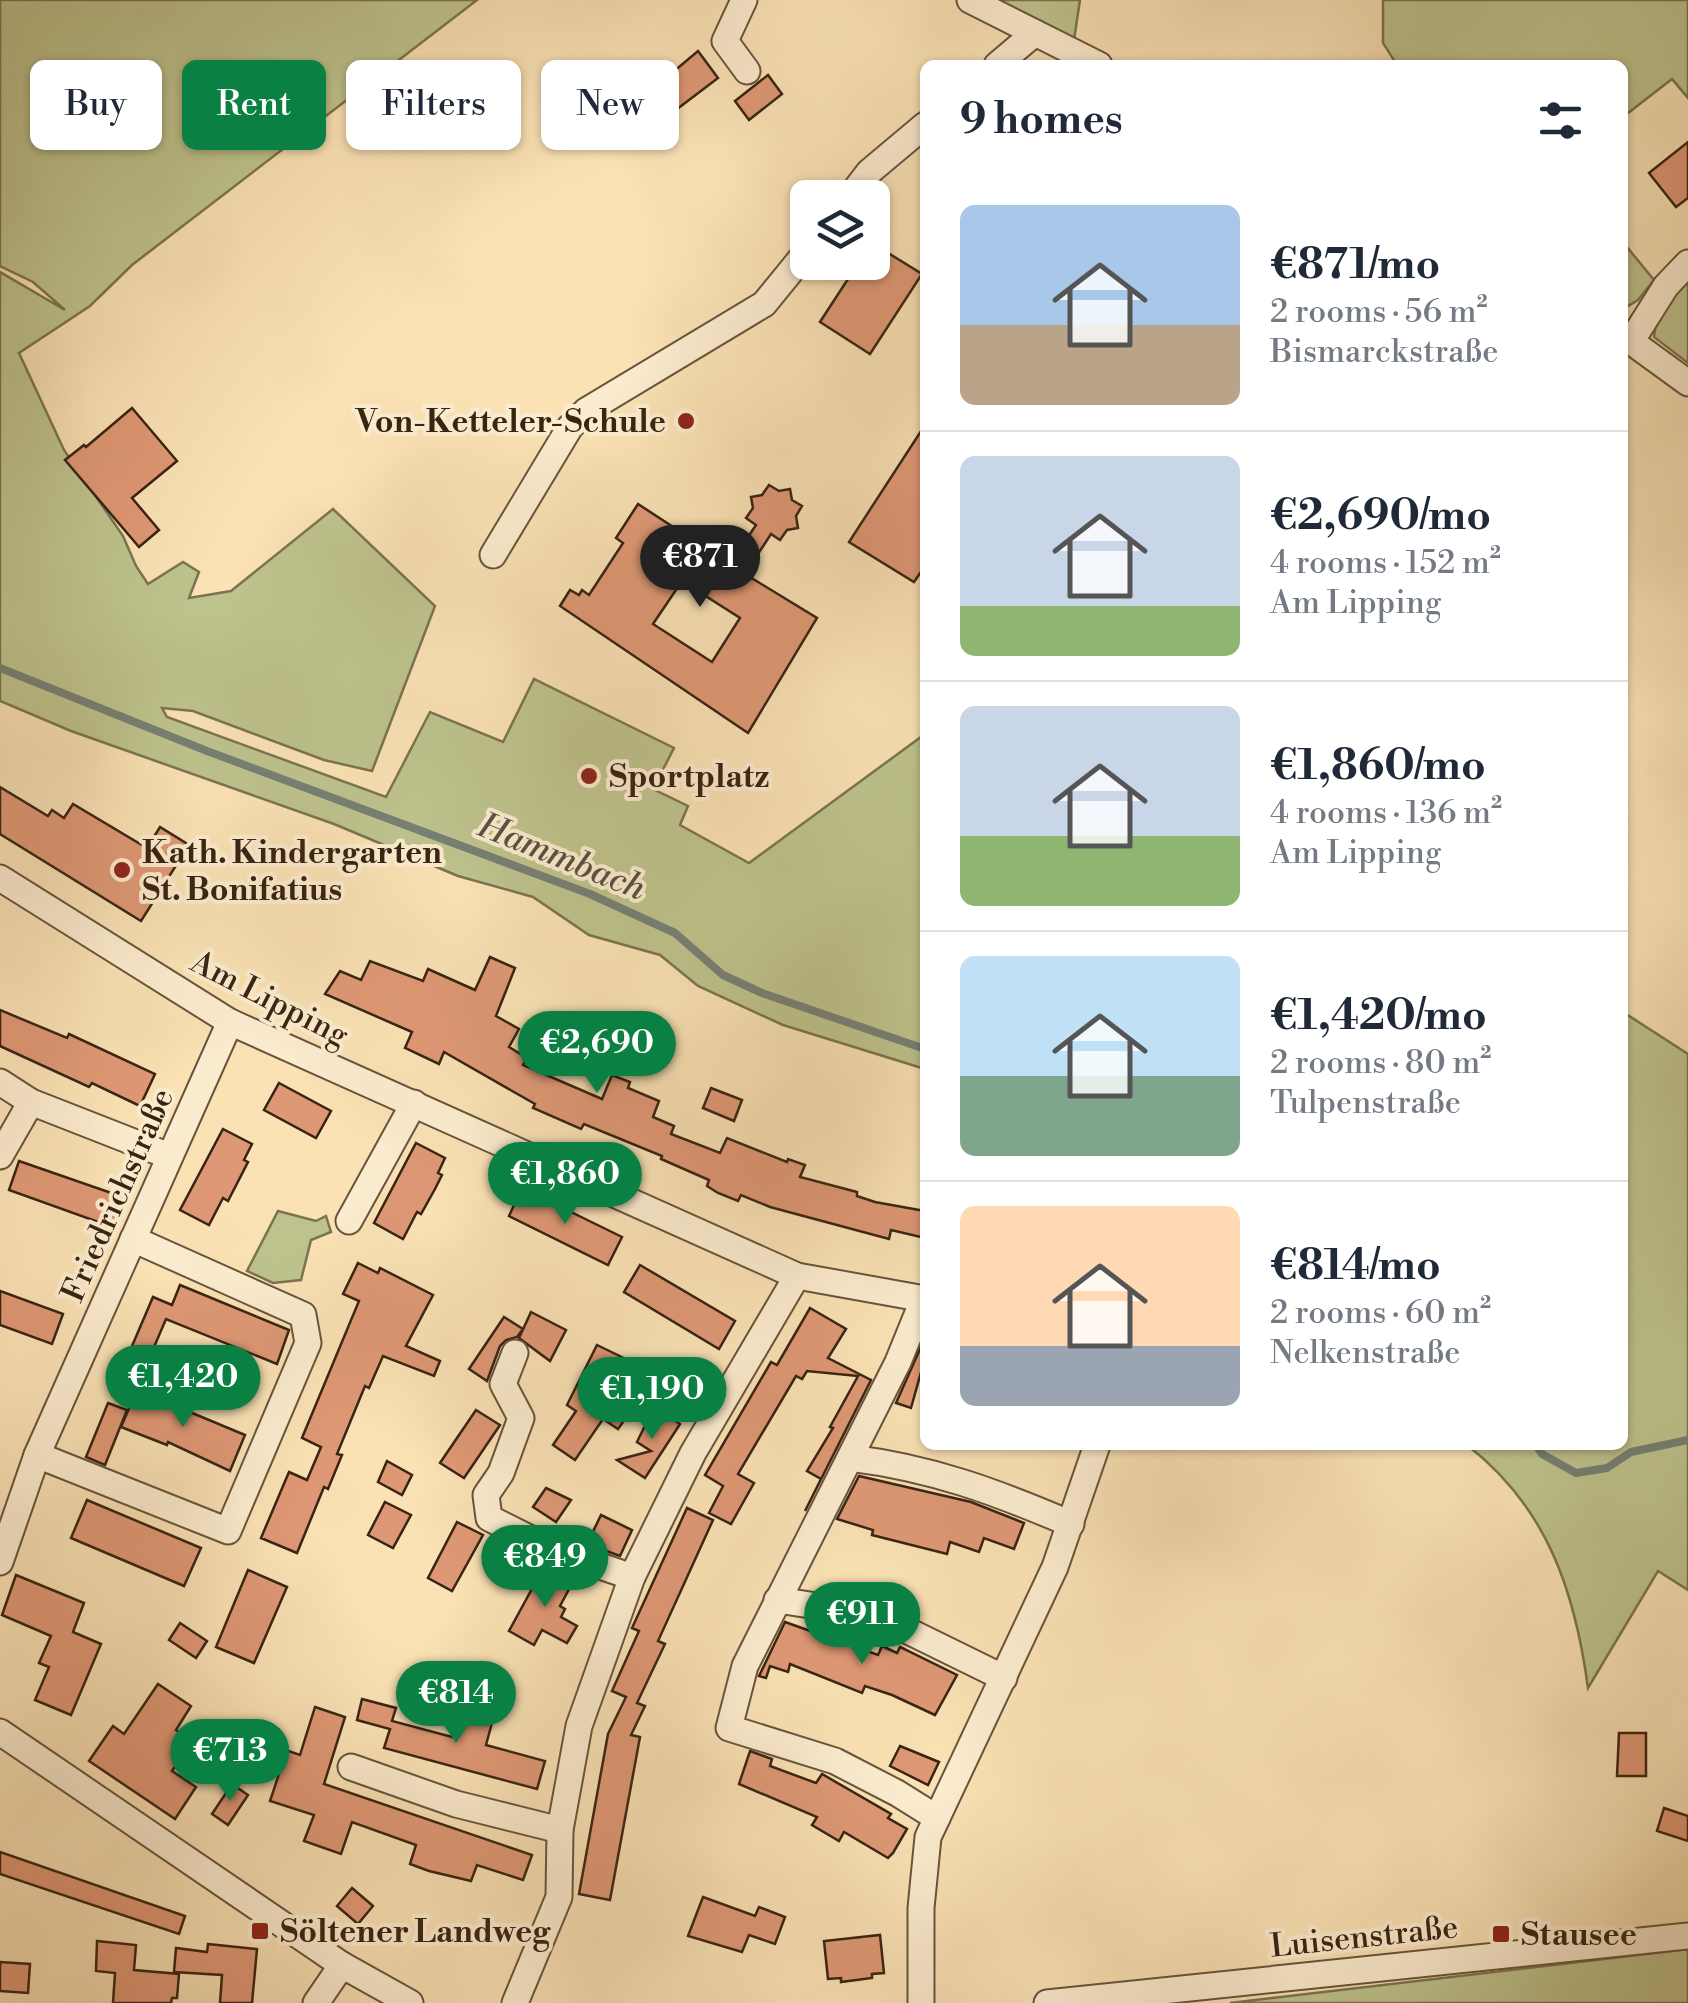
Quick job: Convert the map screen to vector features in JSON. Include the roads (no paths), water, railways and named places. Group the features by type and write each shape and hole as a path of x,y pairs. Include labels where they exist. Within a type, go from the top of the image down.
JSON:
{"street":[{"path":"744,0 724,42 748,71"},
{"path":"970,0 1089,60"},
{"path":"1003,60 1035,33"},
{"path":"864,180 920,129"},
{"path":"1628,337 1688,263"},
{"path":"493,555 578,419 764,304 790,272"},
{"path":"1628,339 1688,382"},
{"name":"Am Lipping","path":"0,878 230,1022 797,1276 920,1297"},
{"name":"Friedrichstraße","path":"0,1562 37,1455 230,1022"},
{"path":"0,1082 30,1102 169,1156"},
{"path":"0,1156 30,1102"},
{"path":"350,1221 414,1103"},
{"path":"37,1455 228,1531 308,1342 304,1315 133,1239"},
{"path":"514,2003 559,1897 560,1830 579,1726 632,1577 693,1453 797,1276"},
{"path":"920,1308 898,1362 745,1666 729,1728 835,1761 937,1818"},
{"path":"515,1353 503,1384 521,1418 501,1473 486,1495 489,1518 552,1549 632,1577"},
{"path":"921,2003 921,1908 928,1837 1004,1678 1071,1524 1095,1450"},
{"path":"850,1458 902,1464 956,1478 1071,1524"},
{"path":"777,1600 894,1624 1004,1678"},
{"path":"0,1732 342,1965 410,2003"},
{"path":"352,1767 456,1804 560,1830"},
{"name":"Luisenstraße","path":"1047,2003 1688,1936"},
{"path":"316,2003 342,1965"}],"waterway":[{"name":"Hammbach","path":"0,668 207,751 590,894 675,933 723,975 762,993 920,1047"},
{"name":"Hammbach","path":"1539,1450 1576,1473 1607,1468 1631,1452 1688,1440"}],"place":[{"name":"Von-Ketteler-Schule","path":"686,421"},
{"name":"Sportplatz","path":"589,776"},
{"name":"Kath. Kindergarten St. Bonifatius","path":"122,870"},
{"name":"Söltener Landweg","path":"260,1931"},
{"name":"Stausee","path":"1501,1934"}]}
